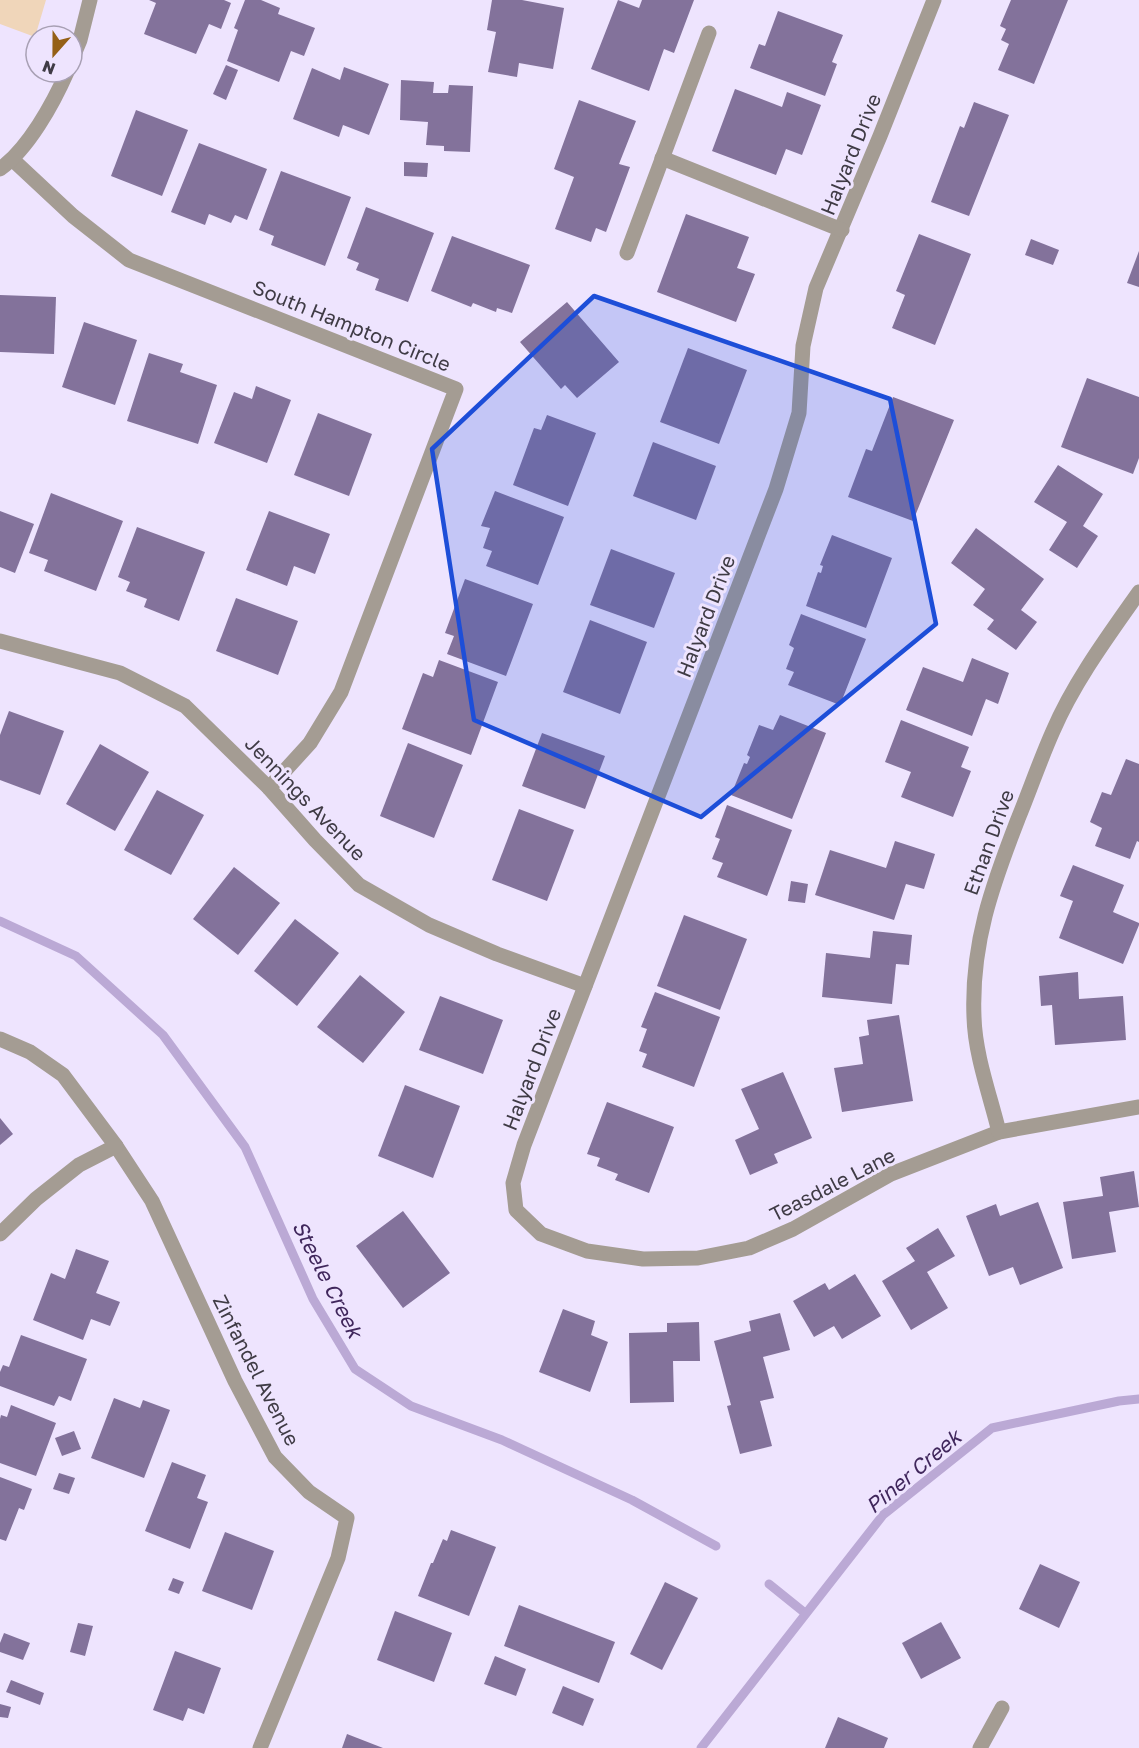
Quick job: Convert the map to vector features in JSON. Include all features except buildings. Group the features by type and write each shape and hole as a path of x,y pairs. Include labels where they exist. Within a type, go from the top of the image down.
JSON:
{"street":[{"path":"84,24 90,0"},
{"name":"Halyard Drive","path":"541,1234 516,1210 513,1183 524,1145 776,489 799,413 803,346 816,288 842,230 934,0"},
{"path":"627,253 710,33"},
{"path":"6,165 54,102 62,84"},
{"path":"662,158 842,230"},
{"name":"South Hampton Circle","path":"6,165 129,260 456,389 341,692 310,743 269,788"},
{"name":"Ethan Drive","path":"999,1132 979,1054 974,1018 974,978 981,924 996,877 1053,729 1083,676 1139,592"},
{"name":"Jennings Avenue","path":"0,640 120,673 185,706 269,788 315,840 360,885 439,929 497,954 585,986"},
{"name":"Zinfandel Avenue","path":"0,1039 30,1052 63,1075 116,1146 152,1201 235,1381 275,1457 309,1492 347,1518 338,1557 260,1748"},
{"name":"Teasdale Lane","path":"541,1234 587,1251 643,1260 698,1258 748,1248 793,1229 891,1174 999,1132 1139,1107"},
{"path":"0,1234 36,1199 79,1165 116,1146"},
{"path":"980,1748 1002,1708"}],"highlighted area":[{"path":"594,296 890,399 936,624 701,817 474,720 432,449"}],"shaded area":[{"path":"0,0 46,0 39,24 24,24 24,33 0,24"}],"waterway":[{"name":"Steele Creek","path":"0,921 76,956 163,1035 245,1147 313,1299 355,1369 411,1406 502,1440 632,1500 716,1546"},
{"name":"Piner Creek","path":"701,1748 883,1515 992,1428 1119,1401 1139,1399"},
{"name":"Steele Creek","path":"769,1584 805,1613"}]}
